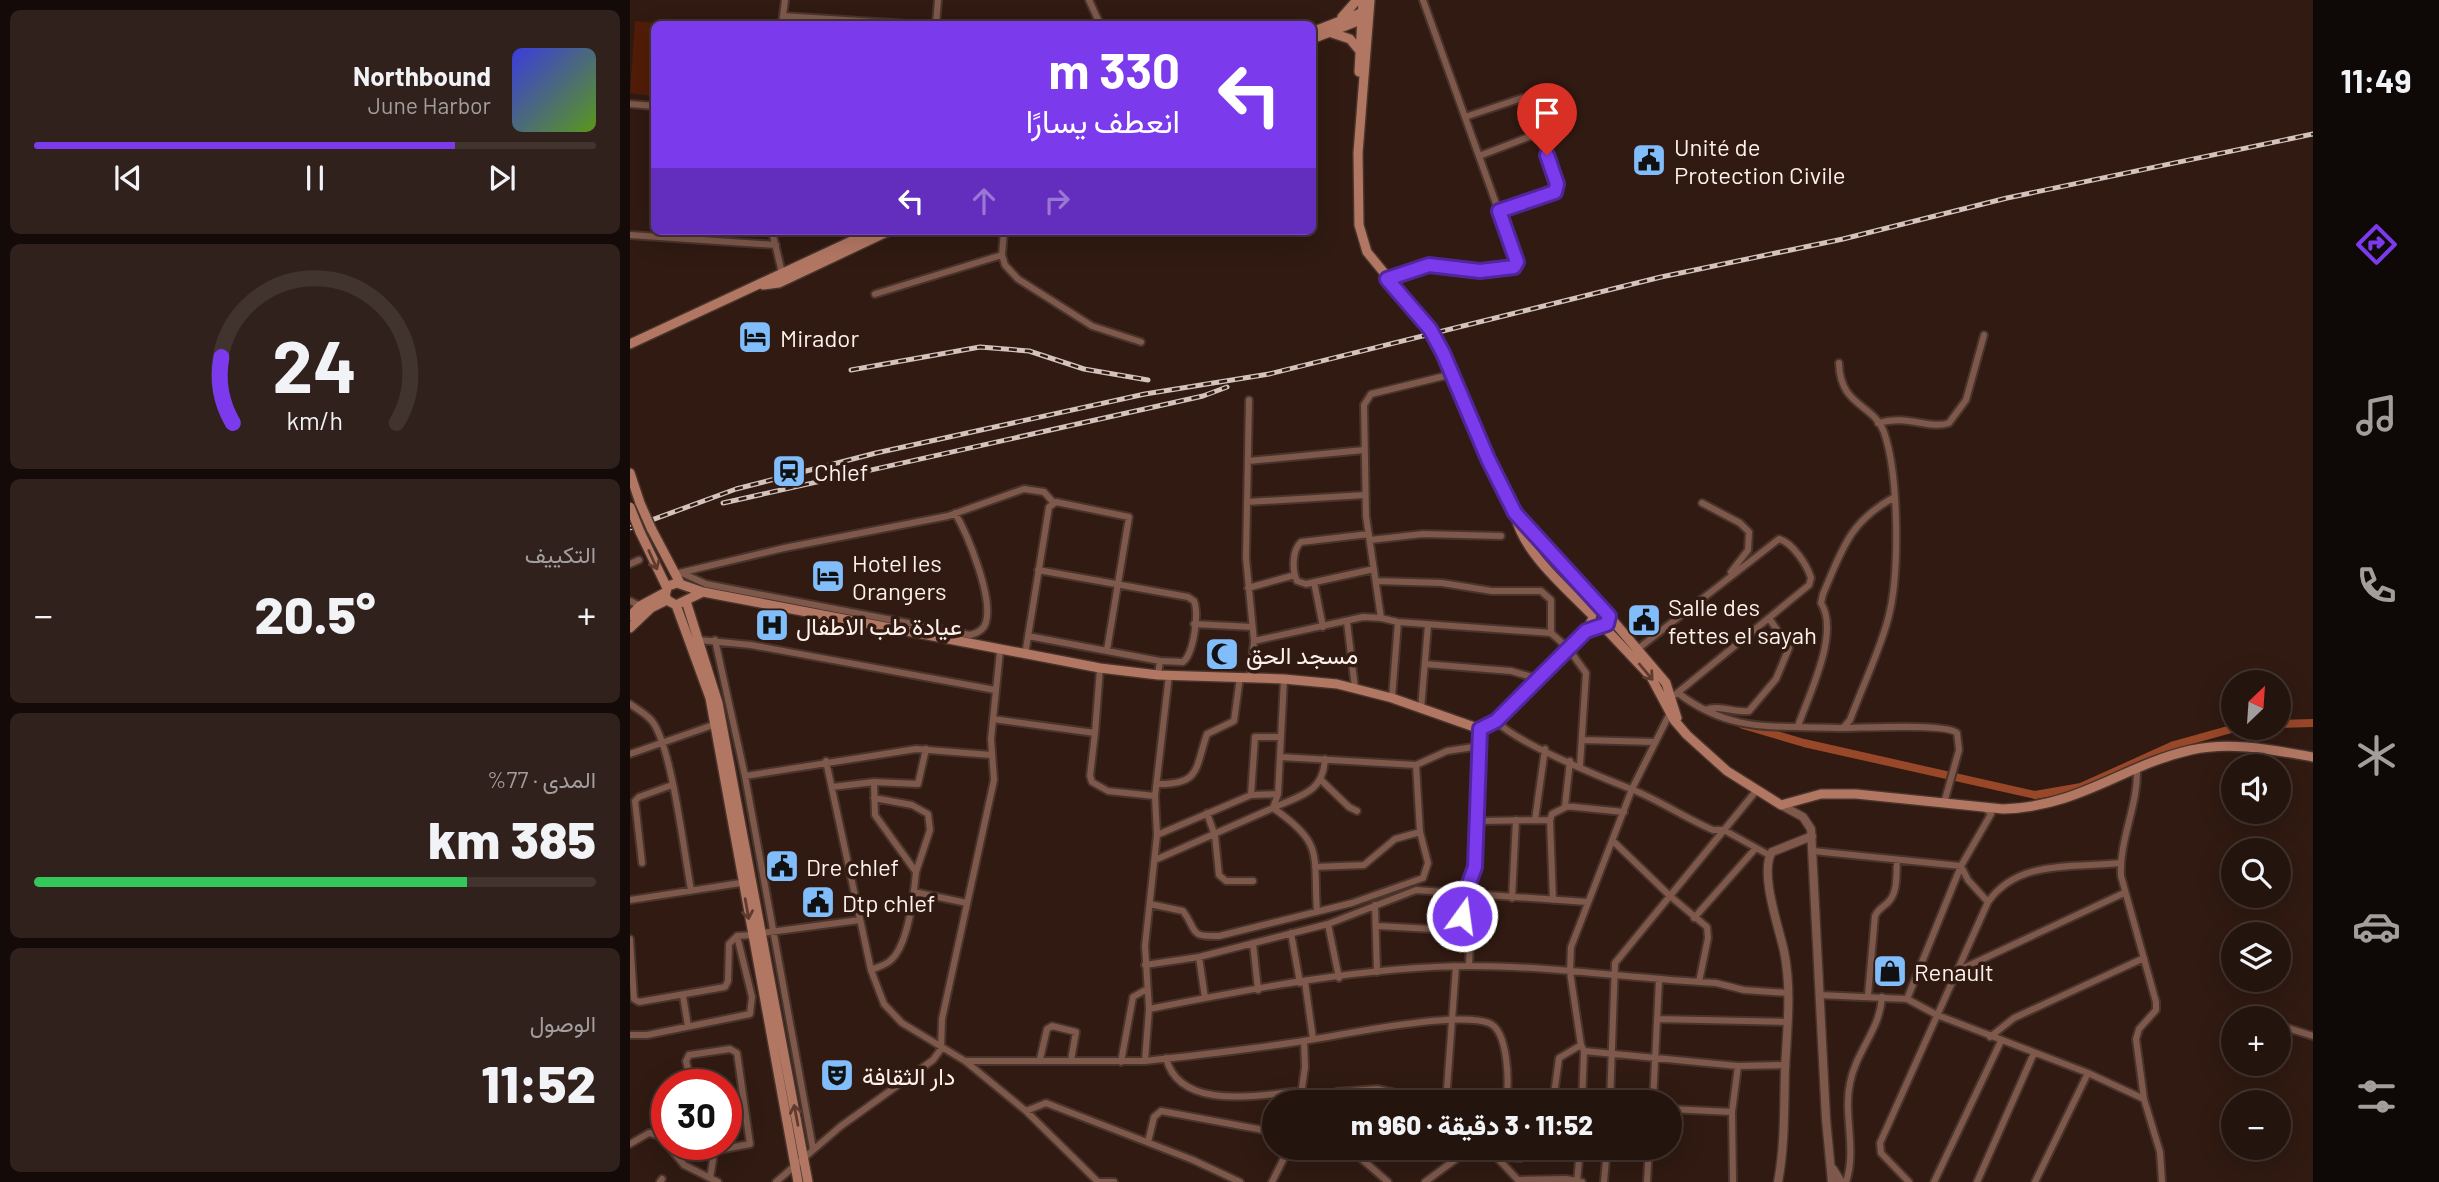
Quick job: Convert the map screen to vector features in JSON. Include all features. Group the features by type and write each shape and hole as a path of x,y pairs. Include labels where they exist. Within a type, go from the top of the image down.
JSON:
{"main road":[{"path":"1338,20 1357,0"},
{"path":"1363,0 1365,15 1359,225 1367,252 1430,329 1515,513 1518,527 1540,559 1596,622 1672,697"},
{"path":"1361,98 1359,50 1370,0"},
{"path":"1316,30 1338,20 1365,15"},
{"path":"1316,37 1365,15"},
{"path":"1329,32 1350,39 1359,50"},
{"path":"783,276 865,235"},
{"path":"631,343 880,235"},
{"path":"630,473 706,659 718,703 748,882"},
{"path":"630,507 640,532 677,590 716,724 748,882 762,933 808,1182"},
{"path":"1515,513 1639,648 1666,682 1679,726"},
{"path":"630,616 640,606 677,590 703,592 1000,651 1100,668 1169,676 1284,679 1355,688 1480,729 1496,721 1606,613"},
{"path":"630,628 651,608 677,590"},
{"path":"1596,622 1594,611 1606,613"},
{"path":"1672,697 1670,713 1679,726 1727,771 1780,805 1830,794 2023,808 2064,800 2182,752 2213,747 2270,750 2313,757"},
{"path":"762,933 798,1182"}],"street":[{"path":"782,21 785,0"},
{"path":"936,21 938,0"},
{"path":"1089,0 1099,21"},
{"path":"1387,279 1429,265 1480,271 1514,267 1517,262 1423,0"},
{"path":"783,16 860,21"},
{"path":"1465,117 1526,98 1539,133 1556,190 1499,211"},
{"path":"630,104 651,106"},
{"path":"1479,156 1539,133"},
{"path":"630,235 776,245"},
{"path":"773,235 783,276"},
{"path":"1004,235 1002,255 1011,272 1050,301 1092,326 1141,342"},
{"path":"875,294 1002,255"},
{"path":"1878,423 1902,418 1938,425 1949,423 1966,400 1984,335"},
{"path":"1839,363 1840,376 1848,393 1878,423 1886,441 1895,533 1889,615 1850,720 1843,728"},
{"path":"1381,618 1365,495 1364,405 1371,394 1453,374"},
{"path":"1249,400 1248,588 1254,641 1250,678"},
{"path":"1248,461 1364,450"},
{"path":"677,590 784,548 955,513 1024,489 1044,492 1053,502 1129,517 1107,650"},
{"path":"1247,502 1365,495"},
{"path":"1798,726 1829,632 1829,621 1821,603 1823,594 1855,526 1869,512 1893,498"},
{"path":"1025,655 1049,507 1053,502"},
{"path":"1702,503 1740,523 1749,532 1748,550 1728,576"},
{"path":"677,590 706,584 970,635 977,633 987,621 984,596 976,557 955,513"},
{"path":"1374,569 1301,583 1295,575 1295,550 1301,542 1369,537 1423,534 1501,536"},
{"path":"1639,648 1728,576 1779,540 1788,543 1808,569 1811,581 1672,697 1745,725 1843,728 1936,726 1953,729 1957,733 1959,750 1944,803"},
{"path":"630,564 639,560"},
{"path":"1028,636 1160,661 1186,661 1195,624 1196,607 1188,597 1038,570"},
{"path":"1248,588 1295,575"},
{"path":"1376,581 1442,583 1492,591 1541,591 1551,600 1551,633"},
{"path":"1314,582 1323,627"},
{"path":"797,611 799,600"},
{"path":"630,601 640,606"},
{"path":"1254,641 1363,617 1429,625 1551,633 1568,648 1586,673 1580,766"},
{"path":"1705,710 1715,706 1740,713 1749,711 1776,679 1789,648 1769,618"},
{"path":"1347,622 1355,688"},
{"path":"1392,698 1398,622"},
{"path":"1195,624 1252,627"},
{"path":"1422,709 1429,625"},
{"path":"699,640 715,640 995,690"},
{"path":"715,640 745,776 762,933 813,1149"},
{"path":"776,1182 813,1149 923,1069 941,1049 942,1019 994,780 991,755 1000,651"},
{"path":"706,659 718,652"},
{"path":"1158,675 1160,661"},
{"path":"1425,664 1511,671 1539,679"},
{"path":"1100,668 1090,776 1092,782 1108,791 1155,796"},
{"path":"1145,1060 1149,1009 1145,965 1157,835 1155,796 1169,676"},
{"path":"1157,784 1182,783 1195,773 1207,734 1234,721 1240,677"},
{"path":"1273,808 1278,794 1284,679"},
{"path":"630,704 652,721 661,742 673,785 691,890"},
{"path":"1581,1090 1583,1048 1570,972 1572,947 1632,789 1653,742 1670,713"},
{"path":"993,719 1095,733"},
{"path":"1496,721 1517,736 1580,766 1594,777 1632,789 1713,830 1724,830 1769,855 1812,836"},
{"path":"630,754 716,724"},
{"path":"1469,966 1468,931 1462,916 1465,894 1475,867 1480,729"},
{"path":"1251,795 1255,737 1281,737"},
{"path":"1582,740 1653,742"},
{"path":"1280,757 1416,765 1447,751 1480,747"},
{"path":"745,776 826,761 926,748 991,755"},
{"path":"832,788 874,782 918,784 926,748"},
{"path":"1535,820 1545,749"},
{"path":"1155,860 1215,836 1307,792 1322,781 1325,759"},
{"path":"826,761 871,970 884,1004 891,1014 941,1049 964,1061 1026,1111 1099,1182 1114,1182"},
{"path":"1566,807 1570,761"},
{"path":"1150,904 1183,911 1192,930 1205,936 1234,933 1366,899 1423,878 1428,863 1420,832 1416,765"},
{"path":"2137,770 2136,799 2120,863 2124,893 2156,1007 2139,1029 2136,1039 2144,1099 2160,1152 2162,1182"},
{"path":"1322,781 1349,807 1357,811"},
{"path":"874,782 875,816 916,872"},
{"path":"642,863 635,801 639,797 673,785"},
{"path":"1612,1090 1616,976 1614,969 1619,956 1756,791"},
{"path":"1157,835 1251,795 1278,794"},
{"path":"871,970 890,961 896,954 914,892 916,872 930,830 928,814 912,806 874,798"},
{"path":"1780,805 1807,821 1812,836 1819,995 1832,1182"},
{"path":"1553,900 1552,814 1566,807 1623,812"},
{"path":"1907,999 1962,866 1991,814 1984,807"},
{"path":"1273,808 1307,834 1315,867 1317,912"},
{"path":"1207,813 1215,836 1219,875 1226,881 1253,881"},
{"path":"1512,898 1516,820"},
{"path":"1477,821 1550,820"},
{"path":"1315,867 1364,865 1395,839 1420,832"},
{"path":"1613,841 1709,932 1699,982"},
{"path":"1694,918 1755,849"},
{"path":"1813,851 1962,866"},
{"path":"1769,855 1770,889 1785,956 1788,993 1779,1182"},
{"path":"1868,995 1875,916 1878,908 1889,902 1895,891 1897,860"},
{"path":"1909,1182 1881,1153 1880,1143 1988,902 2003,884 2035,870 2120,863"},
{"path":"1962,866 1968,880 1988,902"},
{"path":"630,900 748,882"},
{"path":"1145,965 1199,957 1328,924 1416,890 1587,902"},
{"path":"914,892 967,903"},
{"path":"1954,973 2124,893"},
{"path":"1376,905 1377,972"},
{"path":"630,939 636,1001 683,996 725,986 729,981 729,944 737,936 860,920"},
{"path":"1328,924 1339,978"},
{"path":"1378,926 1468,931"},
{"path":"1291,933 1313,1039"},
{"path":"630,1035 750,1014 752,997 737,936"},
{"path":"1252,943 1258,990"},
{"path":"1199,957 1205,998"},
{"path":"1990,1037 2014,1018 2144,958"},
{"path":"1149,1009 1302,982 1377,972 1456,966 1716,982 1744,990 1788,993"},
{"path":"1447,1090 1456,966"},
{"path":"1654,1090 1659,980"},
{"path":"1121,1062 1133,997 1147,989"},
{"path":"1819,995 1868,995 1907,999 1937,1015 2088,1073 2144,1099"},
{"path":"683,996 688,1026"},
{"path":"1831,1166 1843,1182 1850,1167 1848,1090 1858,1056 1877,1026 1882,997"},
{"path":"1657,1019 1788,1022"},
{"path":"964,1061 1145,1060 1304,1041 1350,1031 1453,1020 1488,1023 1497,1028 1508,1070 1507,1090"},
{"path":"1040,1059 1046,1029 1052,1026 1076,1032 1071,1060"},
{"path":"2291,1029 2313,1037"},
{"path":"1302,1090 1306,1067 1304,1041"},
{"path":"1934,1182 2001,1041"},
{"path":"1555,1090 1559,1059 1583,1048 1656,1059 1738,1066 1786,1065"},
{"path":"688,1069 686,1060 689,1055 730,1049 737,1054 739,1069"},
{"path":"1977,1182 2034,1053"},
{"path":"1166,1058 1173,1074 1186,1084 1208,1094 1235,1098 1262,1095"},
{"path":"1733,1182 1732,1112 1738,1066"},
{"path":"2035,1182 2088,1073"},
{"path":"742,1089 750,1144 742,1145"},
{"path":"1364,1090 1382,1090"},
{"path":"1026,1111 1046,1103 1148,1142 1240,1182"},
{"path":"1682,1110 1732,1112"},
{"path":"1148,1142 1154,1117 1161,1111 1262,1130"},
{"path":"630,1144 642,1135 651,1134"},
{"path":"680,1160 684,1165 718,1182"},
{"path":"710,1178 711,1160"},
{"path":"1272,1182 1283,1160"},
{"path":"1364,1160 1388,1182"},
{"path":"1424,1182 1455,1160"},
{"path":"1498,1160 1518,1180 1579,1182 1580,1160"},
{"path":"1604,1182 1606,1160"},
{"path":"1647,1182 1648,1160"}],"shaded area":[{"path":"635,21 651,22 651,96 630,93"}],"waterway":[{"path":"2291,724 2313,723"},
{"path":"1743,725 1804,743 2035,795 2081,787 2174,745 2221,732"}],"railway":[{"path":"630,528 736,489 876,453 1145,394 1269,374 1661,277 1843,239 2007,198 2313,134"},
{"path":"851,370 980,347 1029,351 1084,369 1148,380"},
{"path":"723,503 1203,396 1227,387"}],"place":[{"name":"Unité de Protection Civile","path":"1649,160"},
{"name":"Mirador","path":"755,337"},
{"name":"Chlef","path":"789,471"},
{"name":"Hotel les Orangers","path":"828,576"},
{"name":"Salle des fettes el sayah","path":"1644,620"},
{"name":"عيادة طب الاطفال","path":"772,625"},
{"name":"مسجد الحق","path":"1222,654"},
{"name":"Dre chlef","path":"782,866"},
{"name":"Dtp chlef","path":"818,902"},
{"name":"Renault","path":"1890,971"},
{"name":"دار الثقافة","path":"837,1075"}],"route":[{"path":"1462,916 1465,894 1475,867 1480,729 1496,721 1586,631 1607,624 1609,616 1515,513 1478,439 1453,374 1430,329 1387,279 1423,265 1480,271 1509,270 1514,267 1517,262 1499,211 1555,192 1557,184 1547,155"}]}
